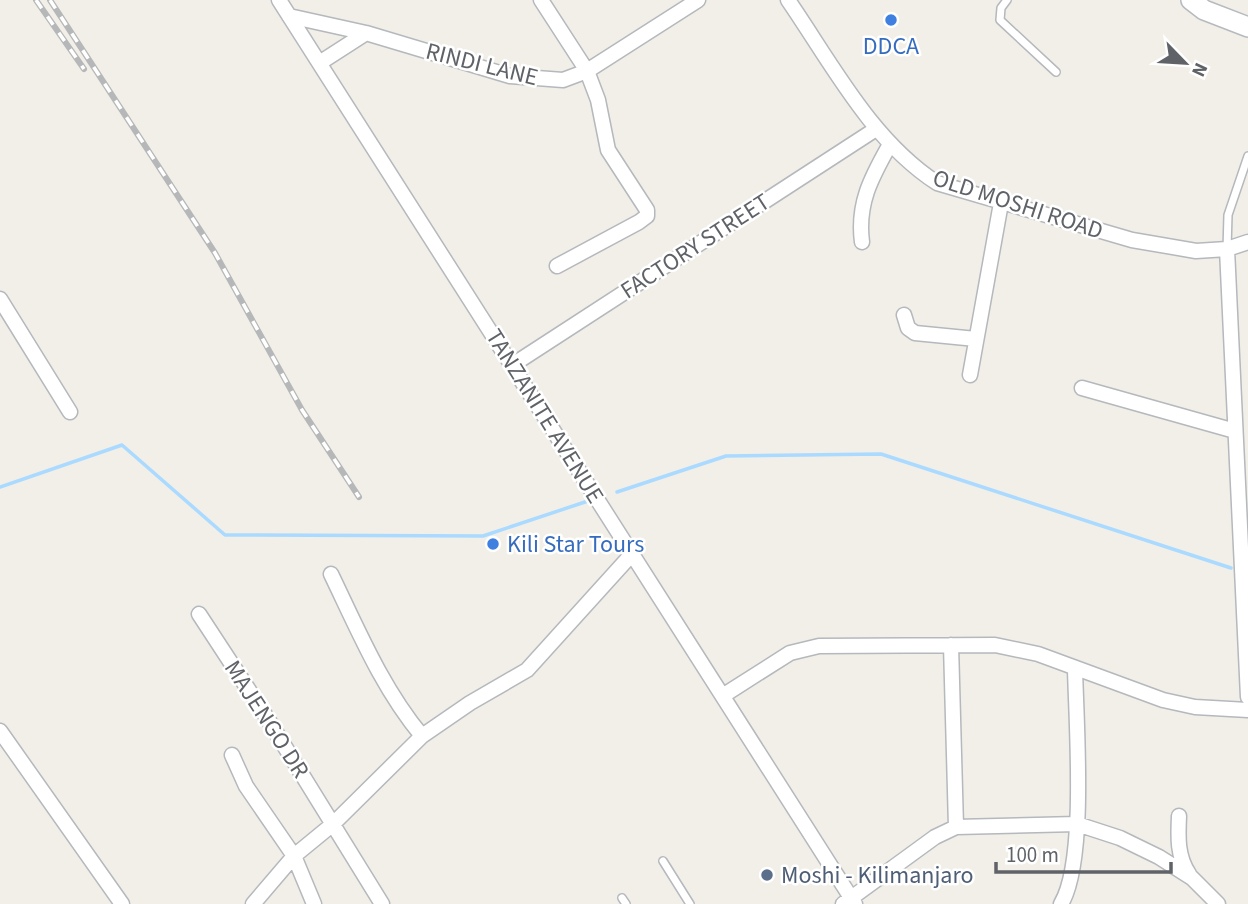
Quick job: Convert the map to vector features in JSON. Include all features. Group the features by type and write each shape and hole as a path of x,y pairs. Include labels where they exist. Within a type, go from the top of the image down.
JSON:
{"main road":[{"path":"1191,0 1204,10 1248,27"}],"street":[{"name":"TANZANITE AVENUE","path":"279,0 724,695 850,902"},
{"path":"541,0 587,71 598,100 608,150 645,205 647,216 557,266"},
{"name":"RINDI LANE","path":"289,16 366,33 510,76 563,80 587,71 698,0"},
{"name":"OLD MOSHI ROAD","path":"788,0 889,146 914,168 937,183 1132,240 1196,251 1227,250 1248,242"},
{"path":"321,62 366,33"},
{"name":"FACTORY STREET","path":"514,364 877,129"},
{"path":"862,242 859,220 863,199 889,146"},
{"path":"970,375 1001,203"},
{"path":"1227,250 1248,697"},
{"path":"0,299 6,320 70,412"},
{"path":"904,316 908,328 915,332 976,339"},
{"path":"1082,388 1235,431"},
{"path":"253,904 294,856 334,824 422,736 470,703 527,670 632,554"},
{"path":"331,574 370,655 403,712 422,736"},
{"name":"MAJENGO DR","path":"199,614 382,904"},
{"path":"951,645 956,827"},
{"path":"724,695 790,653 819,646 995,645 1038,654 1163,700 1195,707 1248,710"},
{"path":"1061,904 1069,881 1077,824 1075,668"},
{"path":"0,731 122,904"},
{"path":"232,755 246,786 294,856 314,904"},
{"path":"1180,816 1181,862 1192,878 1218,904"},
{"path":"850,902 935,837 956,827 1077,824 1120,838 1192,878"}],"lane":[{"path":"1007,0 1001,8 1000,20 1056,72"},
{"path":"1227,250 1228,215 1248,156"},
{"path":"663,861 690,904"}],"waterway":[{"path":"0,487 122,445 225,535 483,536 591,500"},
{"path":"617,492 726,456 881,454 1231,568"}],"railway":[{"path":"36,0 84,69"},
{"path":"50,0 215,253 302,410 359,497"}],"place":[{"name":"DDCA","path":"891,20"},
{"name":"Kili Star Tours","path":"493,544"},
{"name":"Moshi - Kilimanjaro","path":"767,875"}]}
